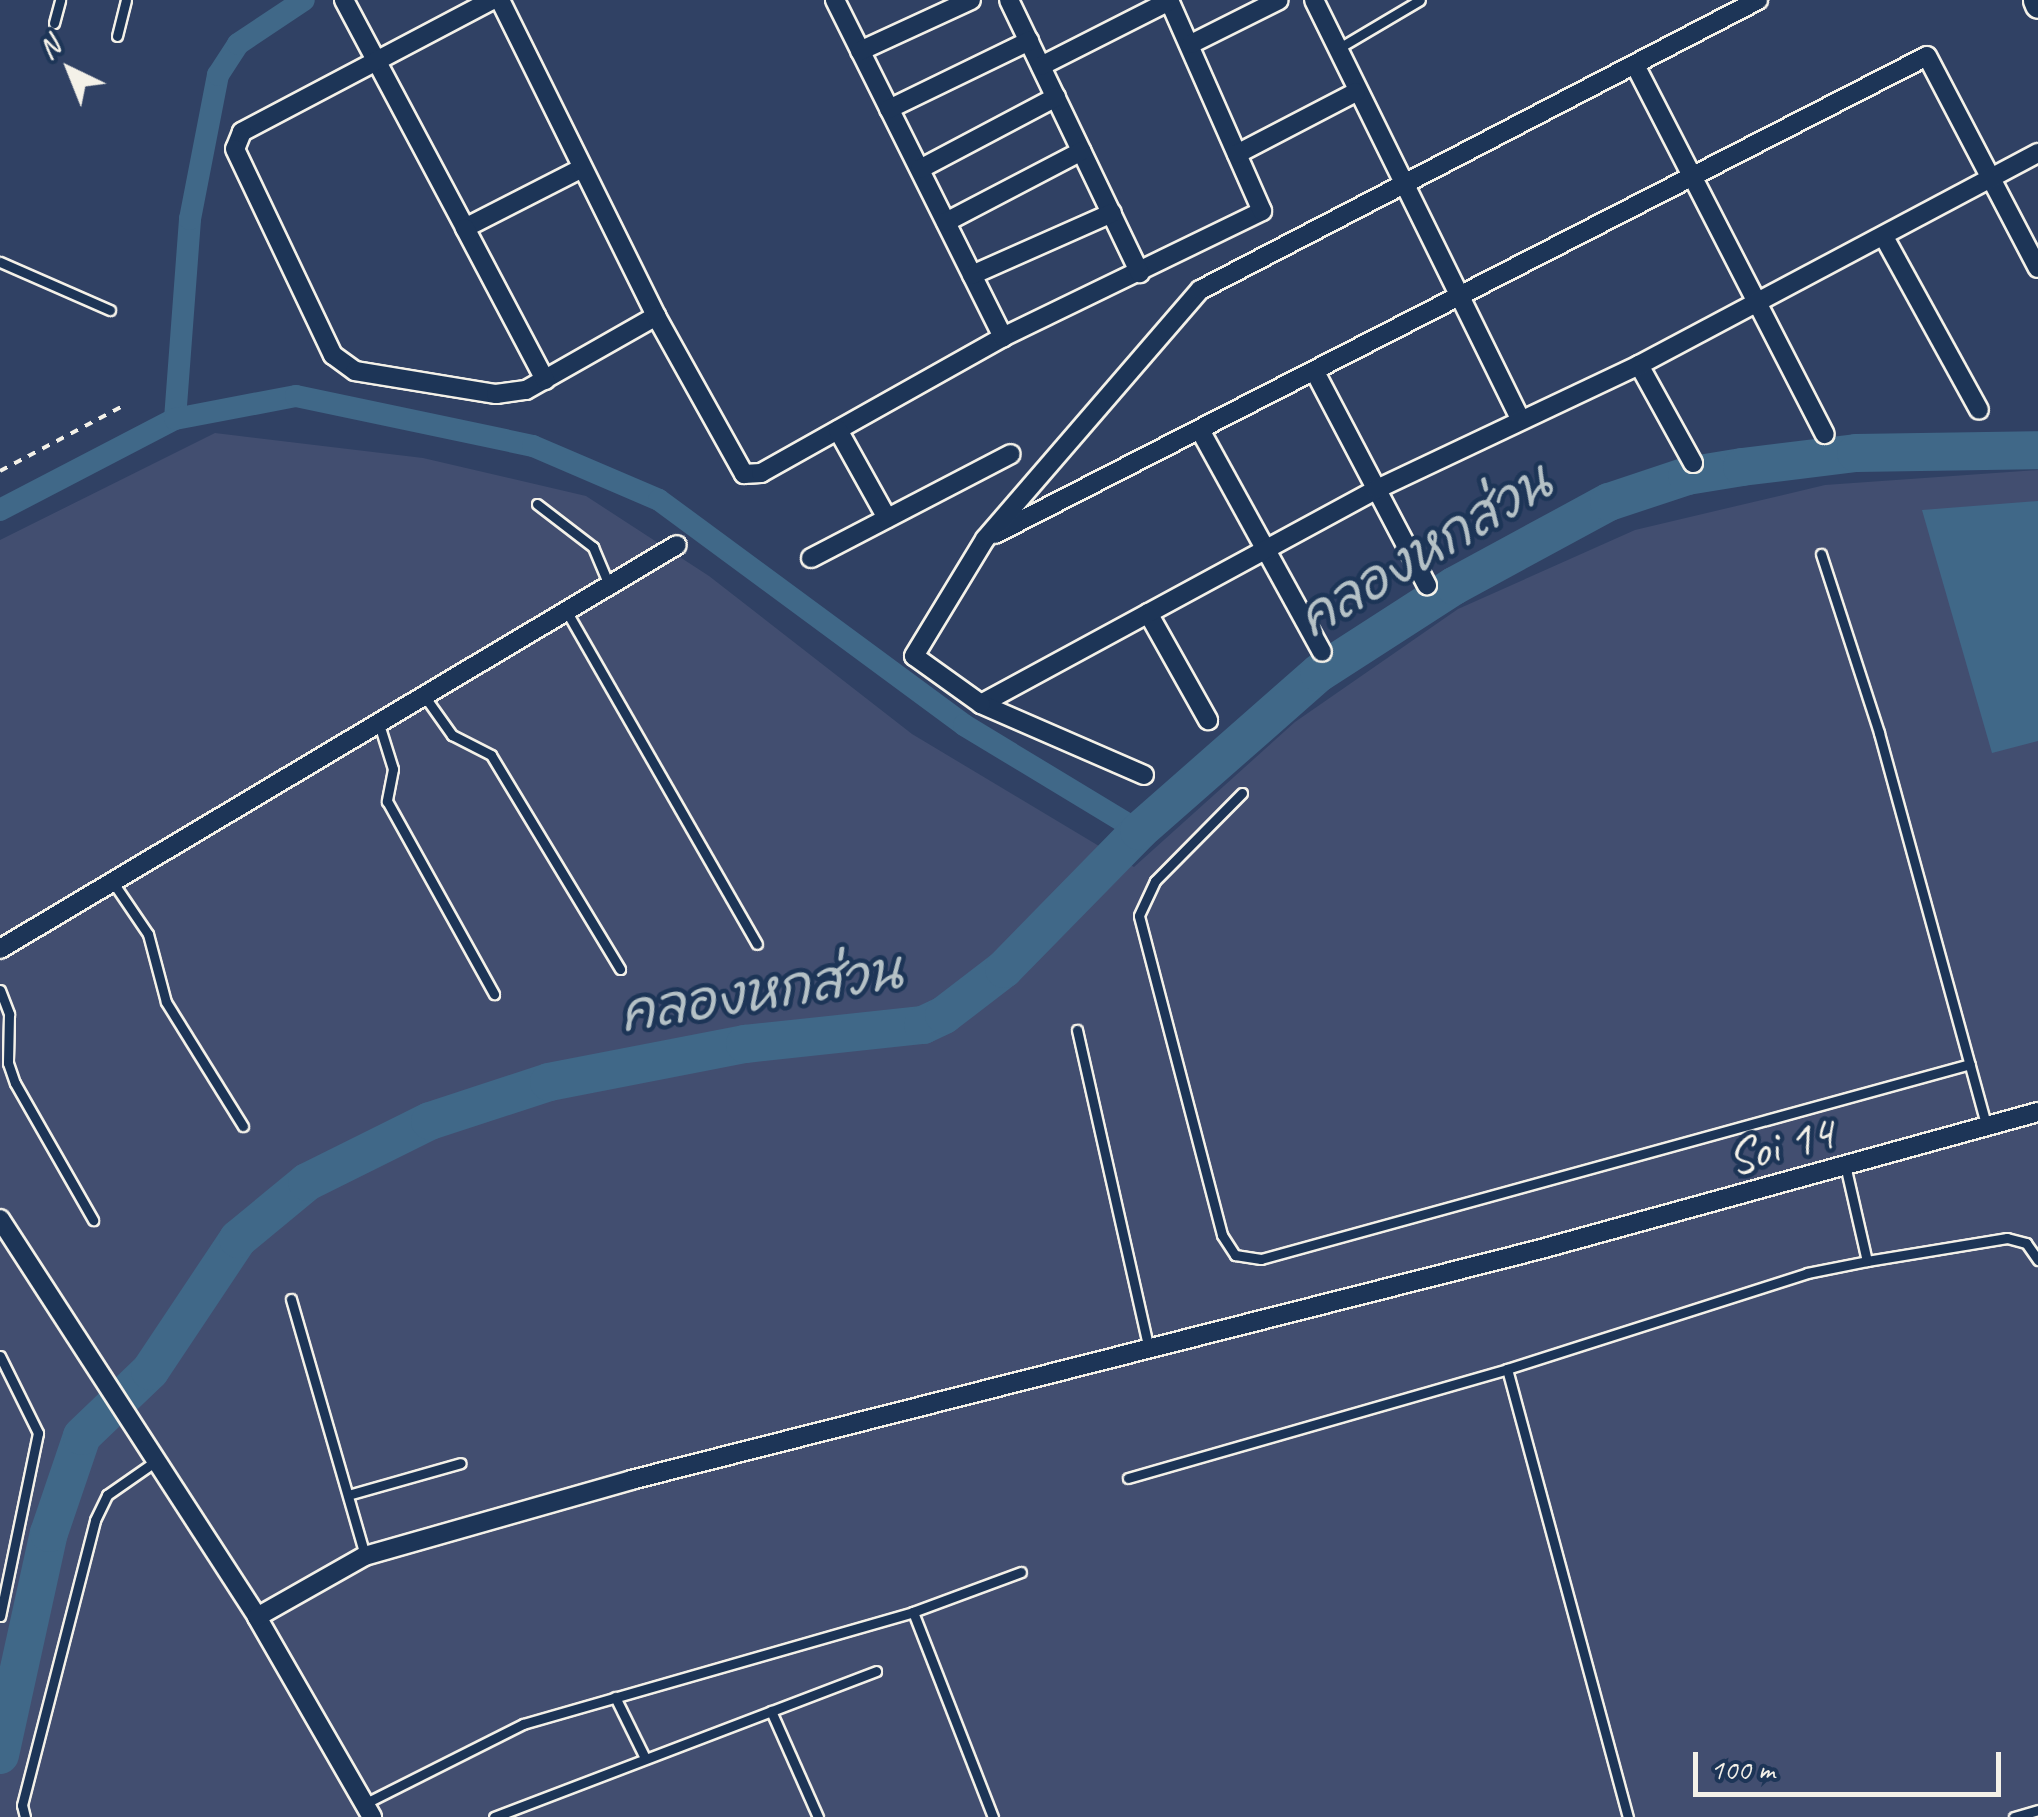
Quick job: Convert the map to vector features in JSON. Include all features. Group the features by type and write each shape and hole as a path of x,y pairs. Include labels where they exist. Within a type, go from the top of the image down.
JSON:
{"street":[{"path":"344,0 544,380"},
{"path":"656,316 544,380 496,394 356,371 333,354 234,148 242,132 374,59 496,0 656,316 744,474 760,472 1003,336 1262,211 1169,1 1041,66"},
{"path":"835,0 1003,336"},
{"path":"860,51 971,0"},
{"path":"1009,0 1140,273"},
{"path":"1191,44 1279,0"},
{"path":"1314,0 1458,300 1519,416"},
{"path":"1144,775 981,704 914,656 985,539 1200,290 1758,0"},
{"path":"889,109 1030,42"},
{"path":"985,539 1693,181 1927,56 2038,268"},
{"path":"1635,66 1825,434"},
{"path":"1237,154 1356,92"},
{"path":"920,169 1056,97"},
{"path":"946,222 1082,151"},
{"path":"981,704 1377,490 1519,416 1639,364 1759,303 1994,182 2038,153"},
{"path":"465,228 582,168"},
{"path":"972,274 1112,213"},
{"path":"1884,238 1979,410"},
{"path":"1639,364 1693,463"},
{"path":"1315,372 1427,585"},
{"path":"838,430 887,518"},
{"path":"1200,430 1322,652"},
{"path":"811,558 1011,454"},
{"path":"2,944 568,614 677,545"},
{"path":"1148,612 1208,720"},
{"name":"Soi 14","path":"258,1617 365,1556 631,1480 1846,1170 2038,1112"},
{"path":"0,1219 150,1458 258,1617 368,1810"}],"lane":[{"path":"54,23 60,0"},
{"path":"117,36 126,0"},
{"path":"1336,50 1420,0"},
{"path":"0,262 110,310"},
{"path":"537,504 594,547 610,585"},
{"path":"1820,554 1879,733 1987,1127"},
{"path":"568,614 757,944"},
{"path":"424,695 452,736 491,755 620,969"},
{"path":"379,721 394,769 387,801 494,994"},
{"path":"1242,793 1155,881 1139,916 1222,1235 1236,1255 1261,1259 1970,1064"},
{"path":"112,881 148,934 166,1002 242,1126"},
{"path":"0,990 9,1014 8,1063 15,1083 92,1220"},
{"path":"1077,1030 1150,1349"},
{"path":"1846,1170 1868,1261"},
{"path":"1128,1478 1507,1370 1807,1273 2007,1238 2026,1242 2038,1260"},
{"path":"290,1299 365,1556"},
{"path":"0,1356 38,1433 0,1616"},
{"path":"1507,1370 1628,1817"},
{"path":"25,1817 22,1804 95,1520 107,1495 150,1458"},
{"path":"348,1495 461,1464"},
{"path":"368,1810 523,1724 913,1612 1021,1572"},
{"path":"913,1612 993,1817"},
{"path":"494,1817 876,1671"},
{"path":"615,1698 645,1758"},
{"path":"772,1710 818,1817"},
{"path":"2014,1817 2038,1810"}],"path":[{"path":"0,471 123,406"}],"shaded area":[{"path":"215,433 423,458 586,496 709,576 912,734 1134,867 1295,722 1458,609 1635,530 1825,485 2038,470 2038,1817 0,1817 0,540"},
{"path":"2038,501 2038,741 1992,753 1922,510"}],"waterway":[{"path":"175,419 190,219 218,75 238,44 304,0"},
{"path":"0,510 175,419 296,396 533,446 659,500 964,725 1139,831"},
{"name":"คลองหกส่วน","path":"0,1755 49,1533 82,1436 150,1371 238,1239 307,1182 430,1121 549,1082 745,1044 923,1025 944,1015 1004,969 1139,831 1319,673 1454,586 1609,502 1687,476 1856,453 2038,450"}]}
